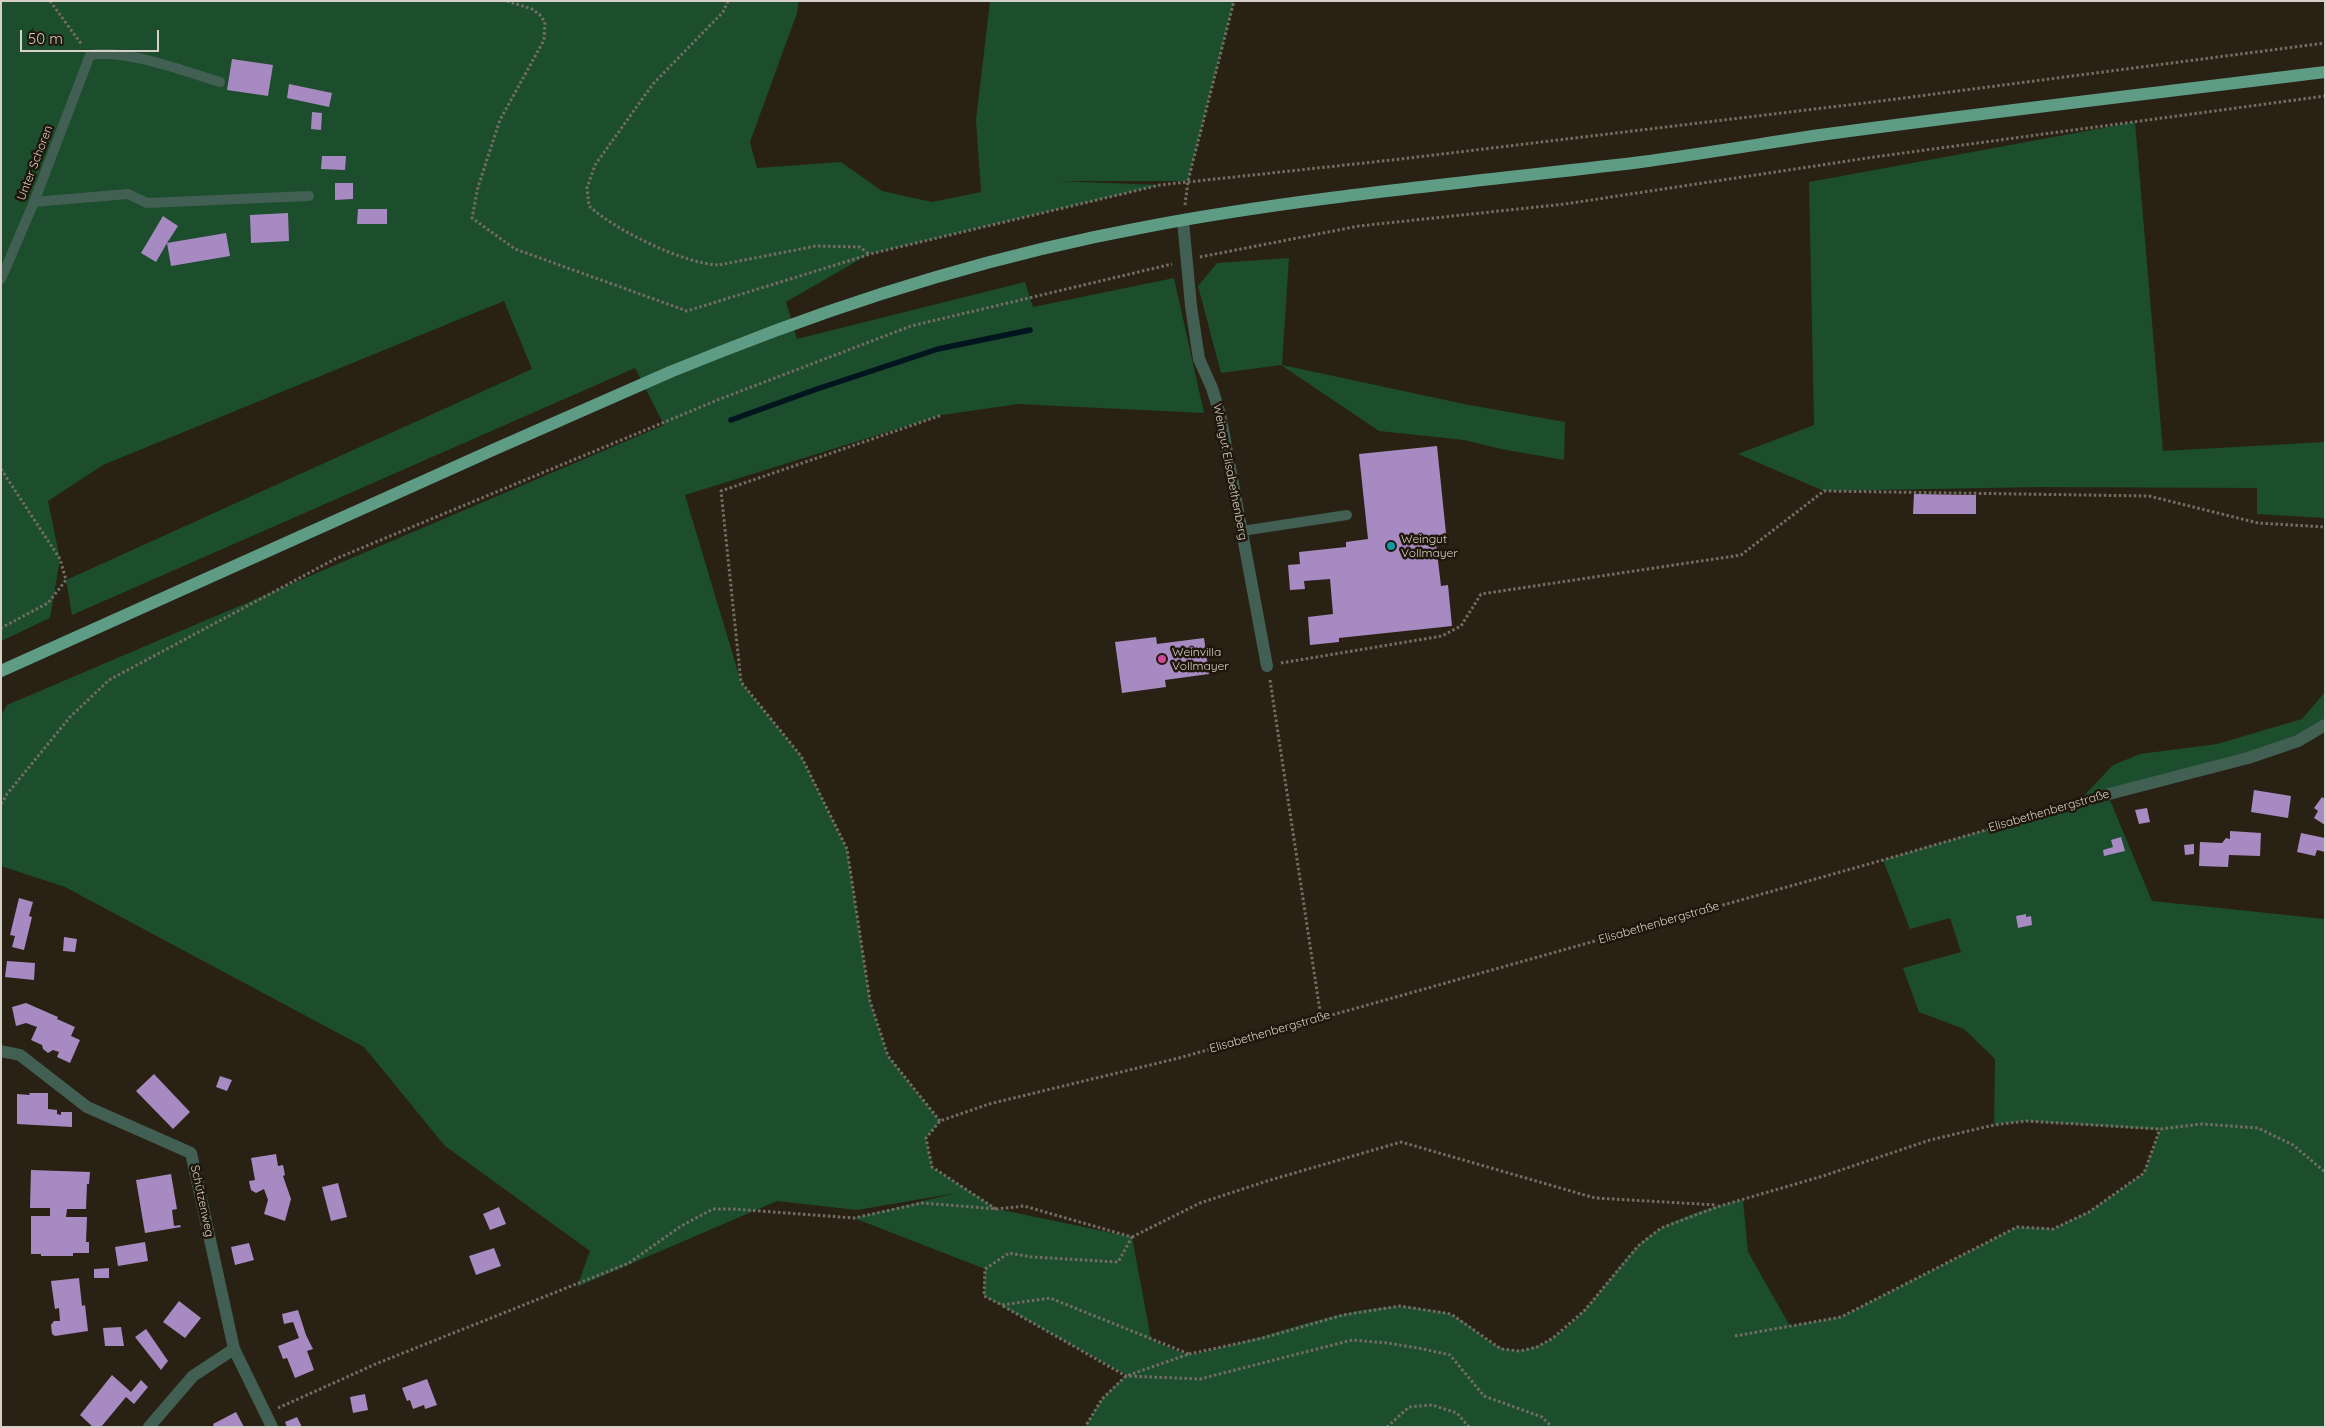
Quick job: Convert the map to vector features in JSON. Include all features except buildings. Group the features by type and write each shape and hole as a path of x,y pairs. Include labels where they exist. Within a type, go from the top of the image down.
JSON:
{"main road":[{"path":"1,672 670,372 819,314 954,270 1035,250 1183,221 1323,200 1634,163 1819,136 2325,72"}],"street":[{"name":"Weingut Elisabethenberg","path":"1183,221 1191,306 1199,359 1212,388 1220,414 1268,666"},
{"name":"Elisabethenbergstraße","path":"2109,794 2248,758 2298,741 2325,726"},
{"name":"Schützenweg","path":"1,1050 20,1055 87,1107 191,1153 234,1349 272,1427"},
{"path":"149,1427 193,1376 234,1349"}],"lane":[{"path":"90,55 106,53 167,66 220,82"},
{"name":"Unter Schoren","path":"1,279 34,202 90,55"},
{"path":"34,202 128,194 147,203 308,196"},
{"path":"1242,531 1347,515"}],"path":[{"path":"50,1 90,55"},
{"path":"507,1 532,9 540,15 545,22 546,33 544,40 500,120 478,187 472,218 515,249 687,311 869,254 1160,185 1401,159 1890,100 2325,43"},
{"path":"728,1 723,12 653,84 595,165 587,188 589,206 603,218 674,254 703,265 719,265 816,246 860,247 869,254"},
{"path":"1183,221 1188,181 1234,1"},
{"path":"1,804 7,794 70,717 109,680 335,559 720,399 911,326 1188,260 1359,226 1565,204 1883,156 2325,96"},
{"path":"942,415 721,491 741,682 801,756 846,849 870,1001 888,1056 940,1121 926,1138 932,1168 997,1209"},
{"path":"1,469 60,559 66,580 48,603 1,628"},
{"path":"1321,1018 1268,666 1442,636 1461,626 1481,594 1741,556 1824,491 2149,496 2258,523 2325,527"},
{"name":"Elisabethenbergstraße","path":"940,1121 989,1104 1180,1058 1883,860 2109,794"},
{"path":"1085,1427 1102,1398 1126,1376 1189,1354 1263,1338 1343,1315 1400,1306 1451,1314 1502,1349 1520,1351 1536,1346 1553,1338 1585,1310 1638,1246 1661,1228 1720,1206 1823,1176 1930,1140 1994,1126 2026,1121 2160,1129 2202,1124 2258,1128 2293,1145 2325,1172"},
{"path":"1735,1336 1841,1317 2018,1227 2053,1229 2089,1212 2144,1173 2160,1129"},
{"path":"1552,1427 1542,1417 1484,1396 1450,1355 1387,1343 1352,1340 1200,1379 1126,1376 984,1296 985,1269 1009,1253 1032,1257 1118,1262 1132,1237 1200,1203 1267,1181 1401,1142 1595,1198 1720,1206"},
{"path":"266,1413 378,1364 629,1263 681,1226 713,1209 854,1218 922,1203 997,1209 1024,1206 1132,1237"},
{"path":"1002,1305 1050,1298 1189,1354"},
{"path":"1387,1427 1409,1407 1432,1405 1457,1413 1469,1427"}],"green space":[{"path":"1,1 799,1 797,13 750,142 757,168 841,162 882,191 932,202 981,192 976,120 990,1 1234,1 1188,181 1058,181 1160,185 869,254 786,302 797,339 1025,282 1033,307 1174,278 1204,413 1018,404 942,415 685,495 741,682 801,756 847,849 870,1001 888,1056 940,1121 926,1138 932,1167 997,1209 1132,1237 1151,1339 1186,1354 1194,1354 1248,1341 1347,1313 1394,1307 1448,1313 1463,1321 1490,1342 1510,1350 1535,1347 1550,1340 1578,1317 1637,1247 1659,1229 1700,1211 1743,1200 1748,1252 1790,1326 1841,1317 2017,1227 2053,1229 2089,1212 2144,1173 2160,1130 2026,1121 1994,1125 1995,1059 1964,1029 1919,1012 1903,968 1961,952 1950,918 1910,929 1883,860 2077,803 2113,765 2140,754 2217,744 2302,719 2325,692 2325,725 2298,741 2081,802 2110,800 2152,901 2325,919 2325,1427 1085,1427 1102,1399 1126,1375 984,1296 985,1269 854,1218 956,1193 857,1210 777,1201 577,1287 590,1251 445,1146 364,1047 65,887 1,866 1,715 7,705 664,425 635,368 72,615 66,580 532,369 504,301 103,465 48,501 60,559 50,618 1,641"},
{"path":"2135,122 2163,451 2325,442 2325,518 2257,514 2257,488 2040,487 1824,491 1738,454 1814,425 1809,182"},
{"path":"1289,258 1282,365 1464,404 1565,422 1564,460 1501,449 1464,440 1379,431 1281,365 1221,373 1198,286 1217,263"}],"waterway":[{"path":"731,420 938,349 1030,330"}],"place":[{"name":"Weingut Vollmayer","path":"1391,546"},
{"name":"Weinvilla Vollmayer","path":"1162,659"}]}
